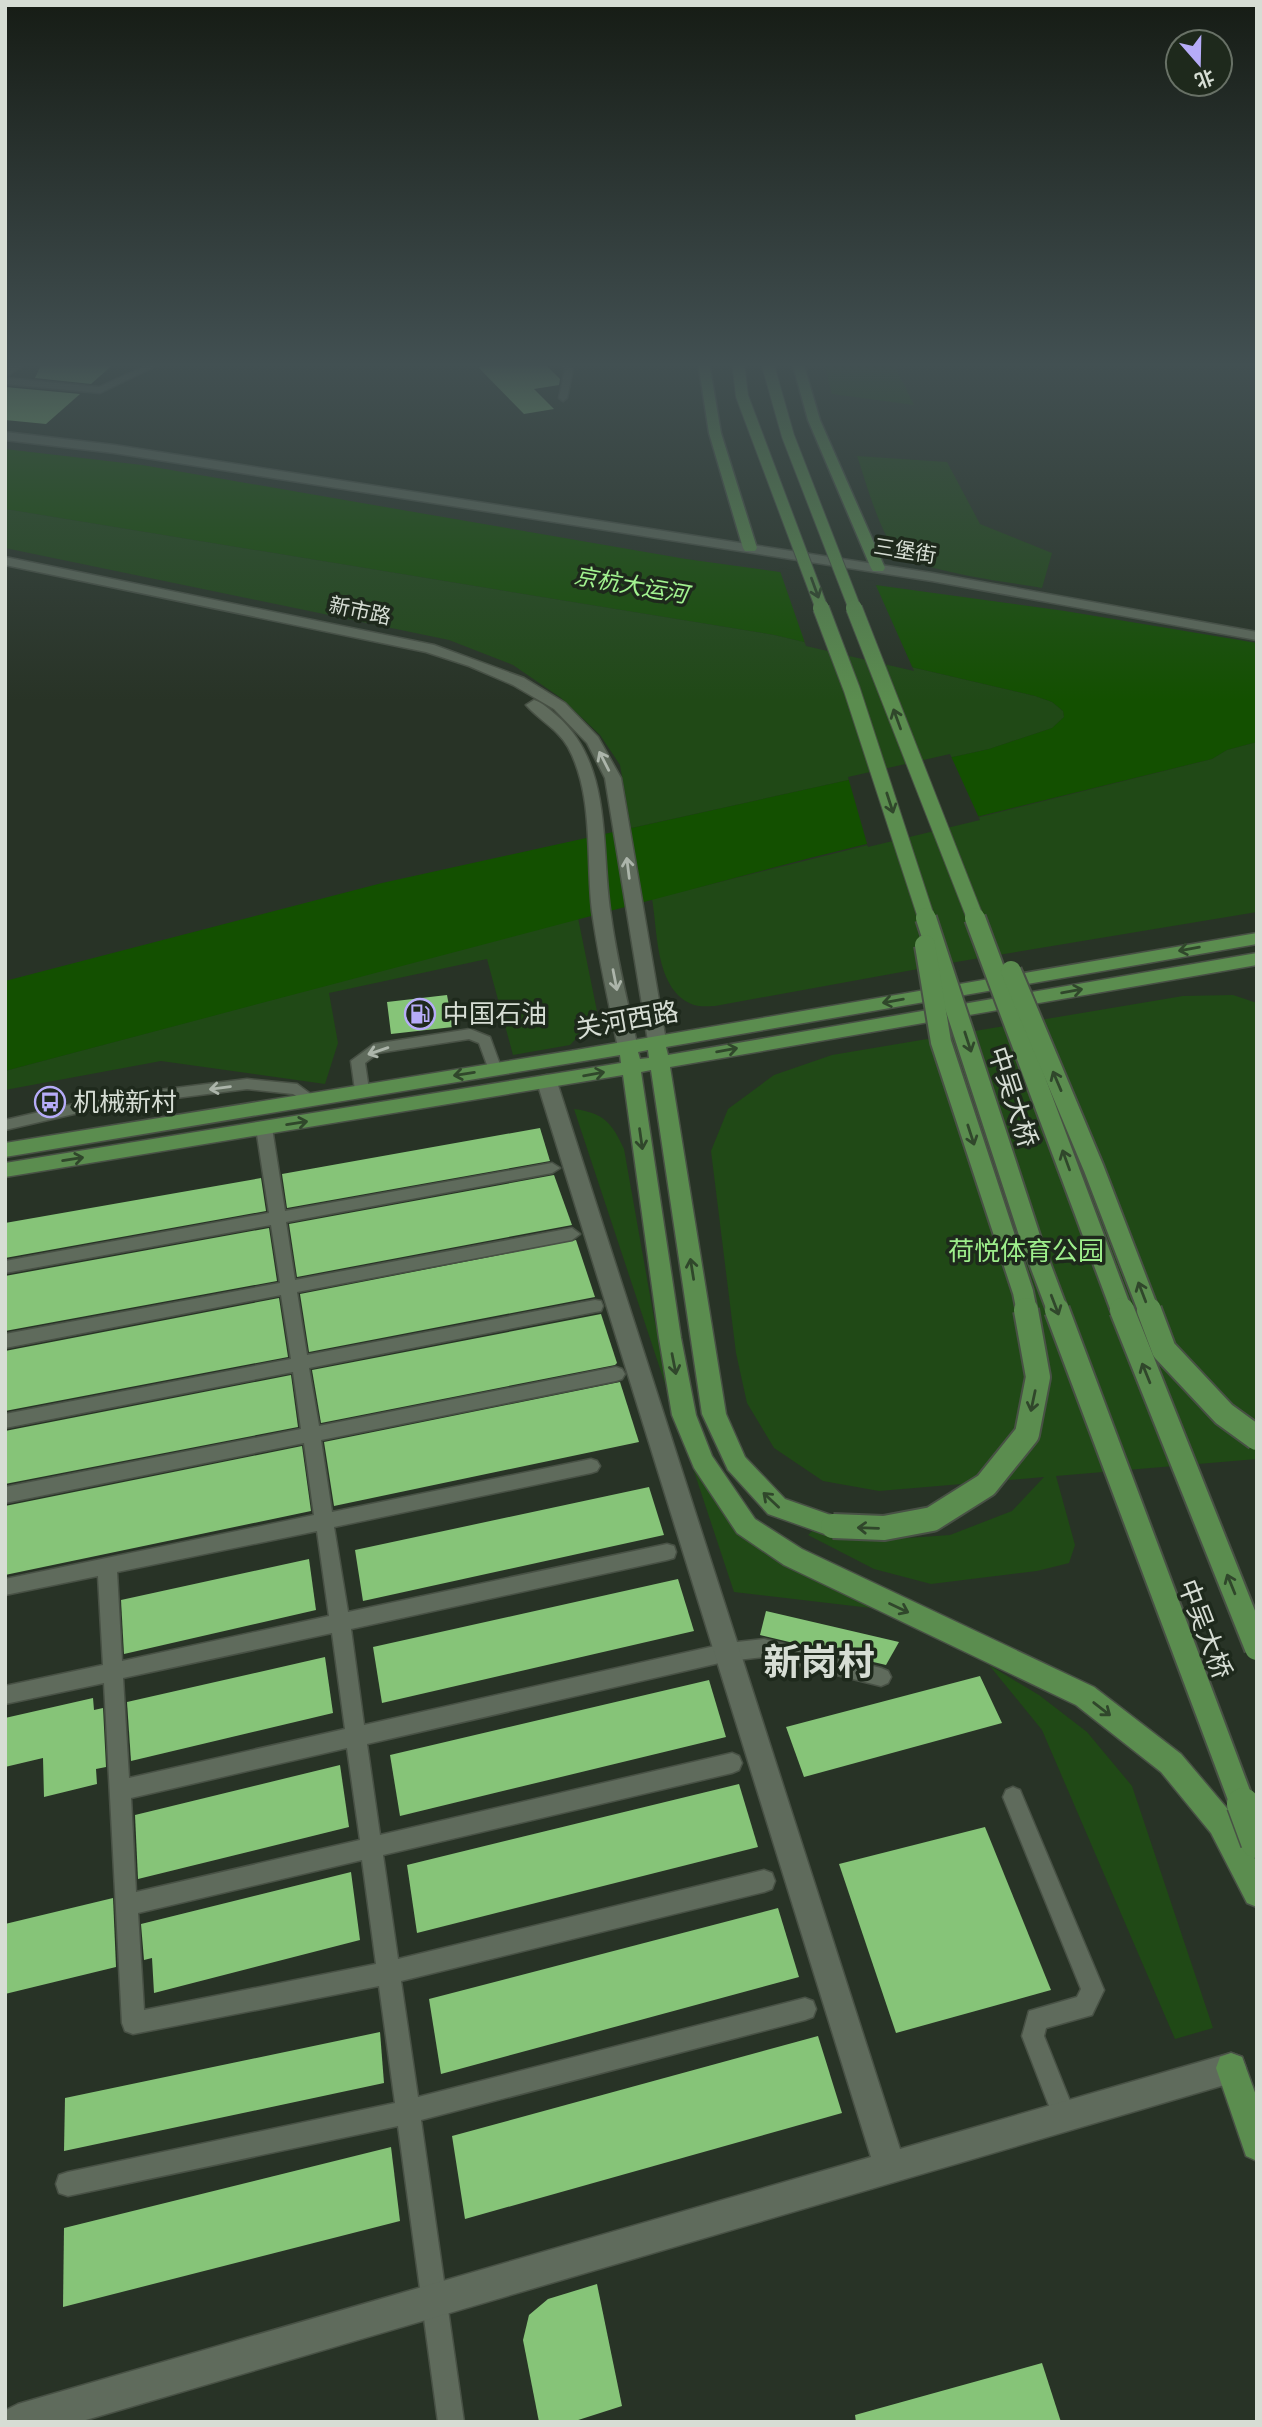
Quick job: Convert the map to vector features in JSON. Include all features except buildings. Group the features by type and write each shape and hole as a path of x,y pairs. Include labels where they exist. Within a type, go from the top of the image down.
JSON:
{"main road":[{"path":"728,475 750,548"},
{"name":"中吴大桥","path":"772,475 852,690 1032,1243 1257,1842"},
{"name":"中吴大桥","path":"803,475 1128,1327 1257,1648"},
{"path":"838,475 878,568"},
{"path":"958,876 1005,959 1094,1169 1164,1350 1224,1415 1257,1438"},
{"path":"658,1051 714,1413 736,1463 777,1507 833,1526 884,1528 932,1519 986,1485 1027,1434 1038,1377 1023,1292 941,1042 915,877"},
{"name":"关河西路","path":"5,1170 547,1082 658,1051 1257,938"},
{"name":"关河西路","path":"658,1051 1257,960"},
{"path":"630,1057 670,1338 684,1415 702,1461 746,1526 793,1558 1085,1696 1171,1763 1221,1823 1257,1893"},
{"name":"关河西路","path":"5,1150 309,1098 495,1070 630,1057"},
{"path":"1231,2068 1257,2145"}],"street":[{"name":"三堡街","path":"283,475 878,568 1257,636"},
{"name":"新市路","path":"5,561 429,648 490,669 535,690 567,713 593,740 613,778 658,1051"},
{"name":"新市路","path":"5,570 385,649 464,672 532,703 553,720 577,749 586,781 602,913 630,1057"},
{"path":"547,1082 890,2166"},
{"path":"18,2422 1231,2068"}],"lane":[{"path":"362,1090 358,1060 374,1049 470,1034 485,1040 495,1070"},
{"path":"5,1125 104,1102 247,1084 296,1089 309,1098"},
{"path":"264,1128 280,1218 340,1623 451,2422"},
{"path":"5,1267 552,1168"},
{"path":"5,1341 572,1234"},
{"path":"5,1421 596,1306"},
{"path":"5,1495 615,1374"},
{"path":"5,1587 591,1466"},
{"path":"5,1695 667,1552"},
{"path":"107,1566 133,2023 388,1973 764,1881"},
{"path":"120,1790 728,1652 764,1648 881,1677"},
{"path":"127,1905 732,1763"},
{"path":"1013,1797 1093,1990 1084,2007 1037,2019 1033,2036 1064,2116"},
{"path":"68,2184 407,2112 805,2009"}],"green space":[{"path":"864,475 954,475 980,524 1052,553 1042,588 943,570 907,558 890,542"},
{"path":"5,509 774,635 1035,696 1052,702 1063,711 1064,717 1052,728 989,749 631,828 620,765 600,735 561,698 513,665 449,640 5,548"},
{"path":"1257,742 1257,912 962,961 715,1006 696,1006 681,998 665,974 652,899 1212,759 1227,750"},
{"path":"578,918 598,1016 570,1045 513,1055 487,959 329,993 338,1043 325,1084 161,1061 5,1090 5,1071"},
{"name":"荷悦体育公园","path":"1233,995 1257,1003 1257,1459 1056,1476 1075,1545 1069,1563 1037,1571 931,1584 874,1569 808,1535 814,1529 866,1541 950,1535 1012,1511 1044,1477 879,1491 823,1481 774,1448 747,1403 736,1353 711,1151 728,1109 774,1075 832,1055 1183,996"},
{"path":"574,1109 593,1113 606,1121 624,1149 654,1318 675,1401 722,1507 879,1609 734,1592"},
{"path":"989,1665 1039,1695 1087,1732 1132,1786 1213,2028 1175,2039 1042,1730"}],"water":[{"name":"京杭大运河","path":"5,475 201,475 686,559 1065,611 1257,643 1257,742 1227,750 1212,759 810,858 5,1071 5,981 382,883 989,749 1052,728 1064,717 1063,711 1052,702 1035,696 774,635 5,509"}],"pier":[{"path":"779,568 874,581 914,671 806,646"},
{"path":"950,754 980,820 868,847 848,777"}],"place":[{"name":"中国石油","path":"420,1014"},
{"name":"机械新村","path":"50,1102"}],"district":[{"name":"新岗村","path":"819,1662"}]}
